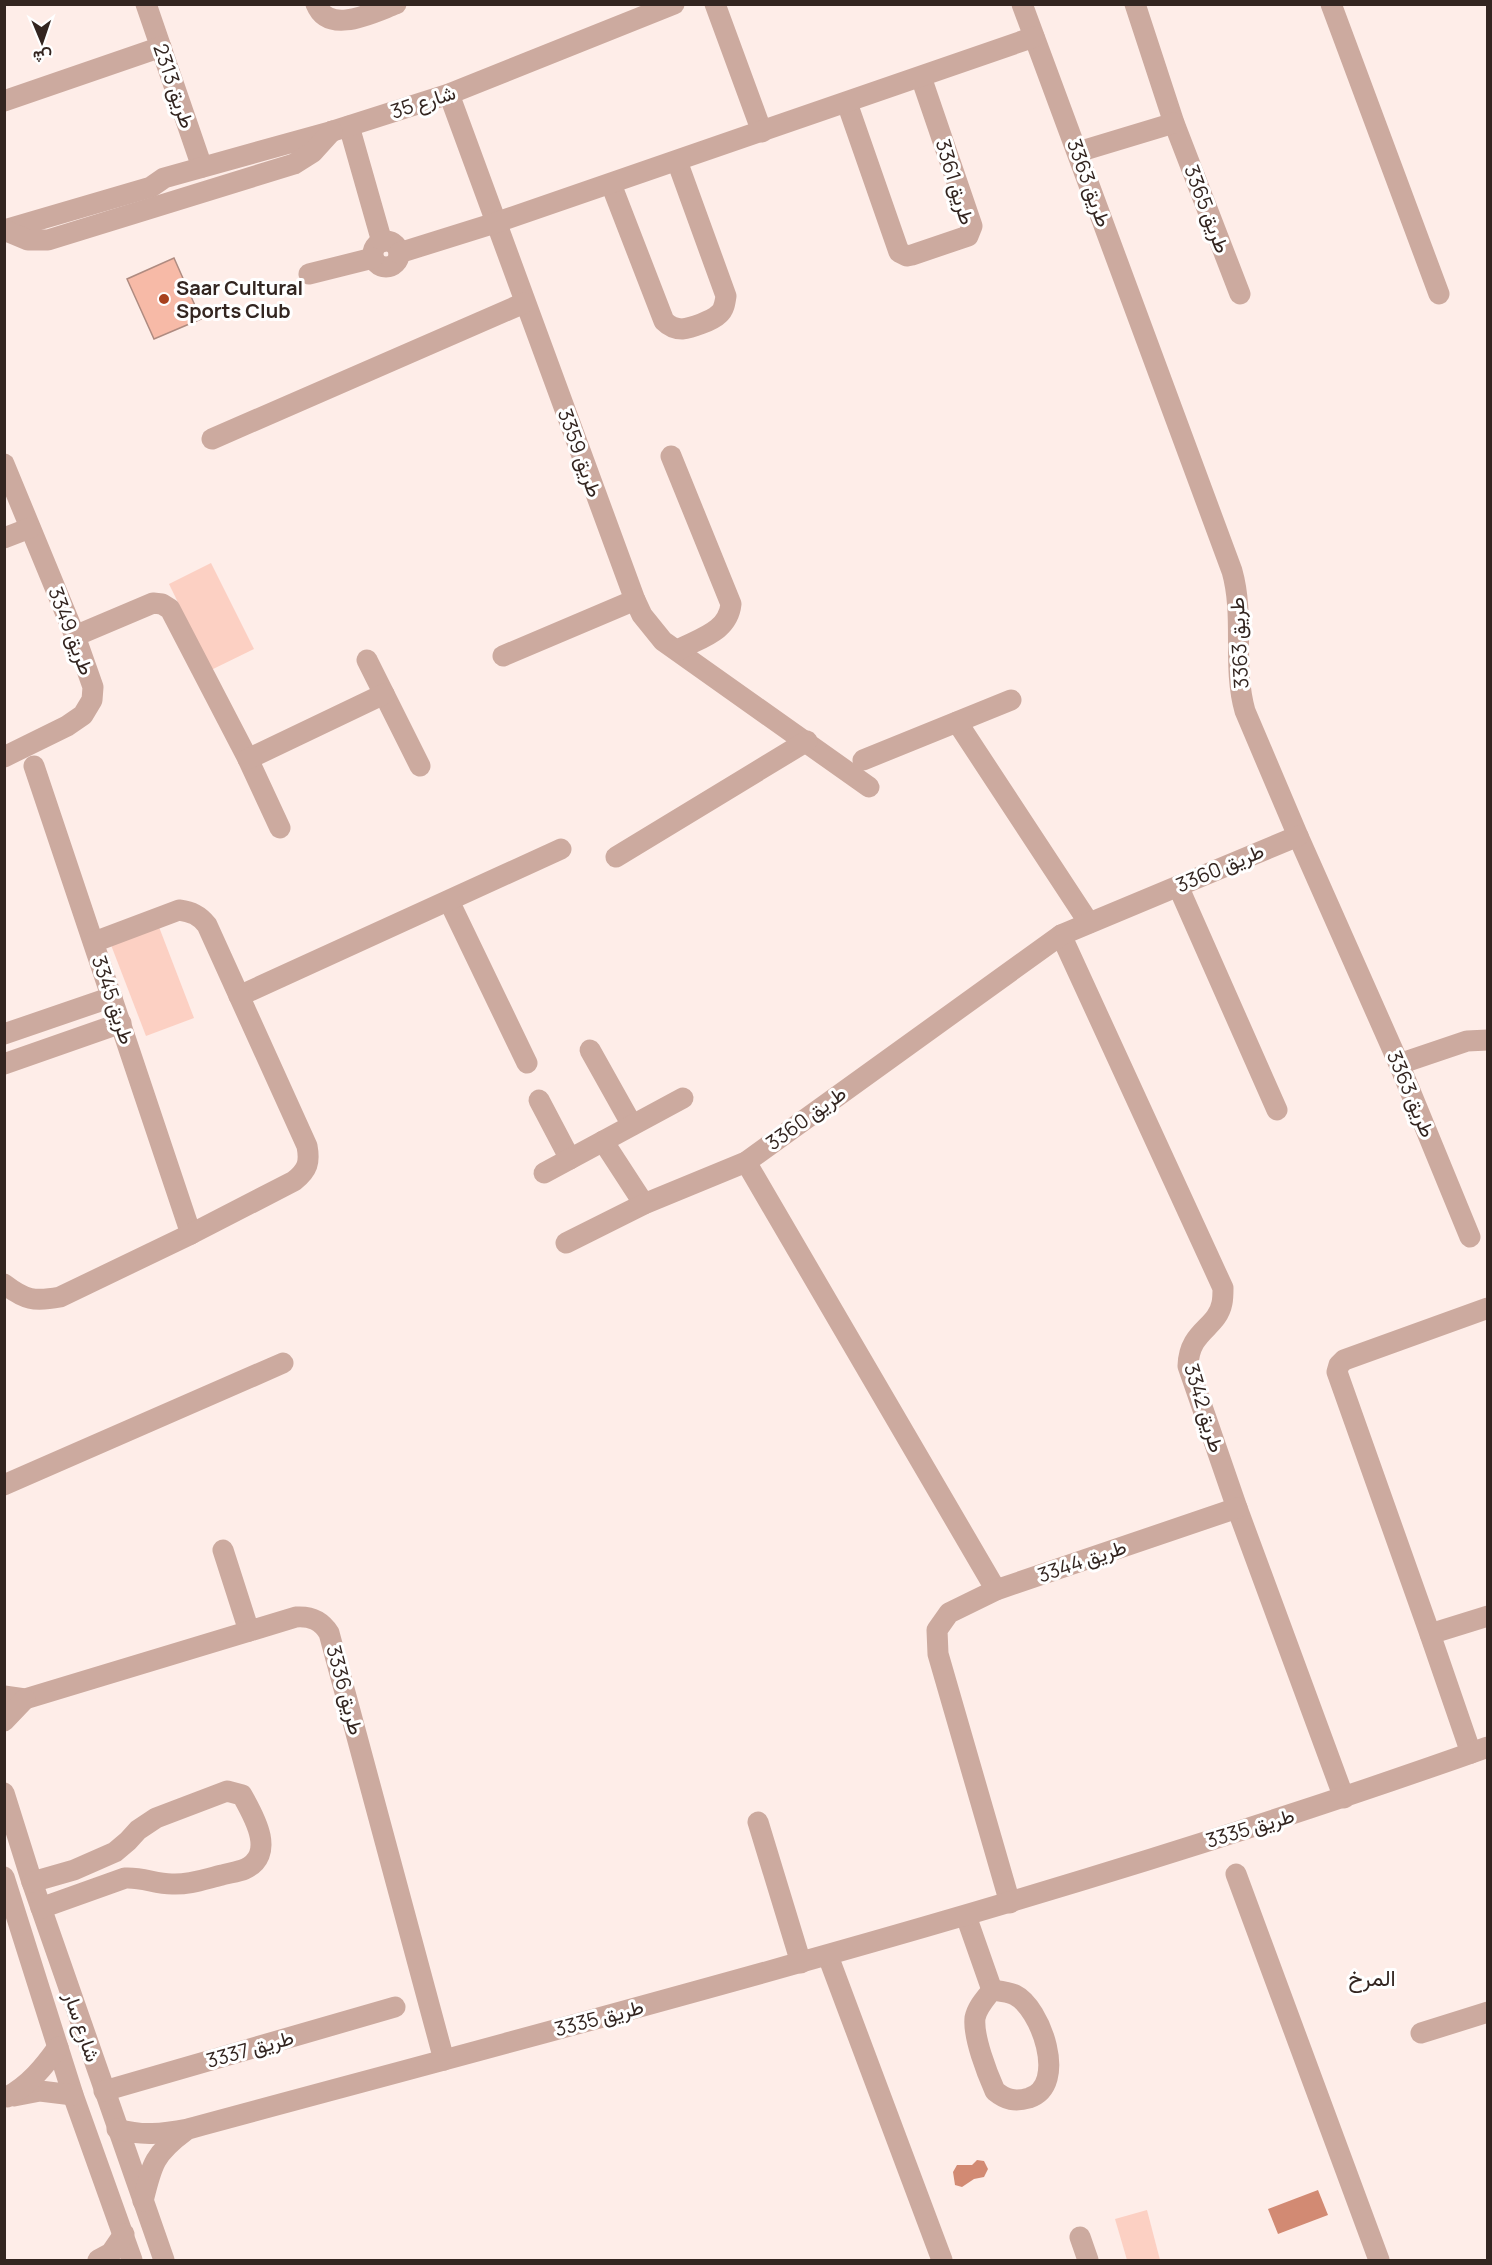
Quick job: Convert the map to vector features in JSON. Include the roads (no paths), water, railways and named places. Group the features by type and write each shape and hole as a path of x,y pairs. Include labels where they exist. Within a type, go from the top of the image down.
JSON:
{"street":[{"name":"طريق 2313","path":"146,4 202,167"},
{"path":"316,4 328,18 342,21 396,4"},
{"name":"شارع 35","path":"4,230 151,187 164,178 341,128 448,94 674,4"},
{"path":"715,4 762,132"},
{"name":"طريق 3363","path":"1022,4 1232,571 1238,591 1239,691 1245,711 1399,1064 1470,1237"},
{"name":"طريق 3365","path":"1135,4 1174,123 1240,294"},
{"path":"1331,4 1439,294"},
{"path":"309,274 385,251 495,223 1034,37"},
{"path":"4,101 160,47"},
{"name":"طريق 3361","path":"847,103 899,252 907,256 968,236 972,226 921,77"},
{"name":"طريق 3359","path":"448,94 635,600 652,629 663,641 869,787"},
{"path":"1078,152 1174,123"},
{"path":"4,230 28,240 48,240 294,164 313,152 341,128 385,251"},
{"path":"610,184 664,321 672,327 682,329 691,326 719,314 725,306 726,296 677,161"},
{"name":"شارع 35","path":"4,214 139,176 156,175 164,178"},
{"path":"212,439 524,303"},
{"path":"671,456 731,604 730,616 723,626 678,650"},
{"name":"طريق 3349","path":"4,464 75,636 93,687 92,700 82,715 67,726 4,757"},
{"path":"4,538 30,528"},
{"path":"503,656 635,600"},
{"path":"75,636 153,603 162,604 171,609 248,759 280,828"},
{"path":"367,660 420,766"},
{"path":"248,759 384,694"},
{"path":"863,760 1011,700"},
{"path":"957,722 1089,923"},
{"path":"616,857 807,741"},
{"name":"طريق 3345","path":"34,766 191,1234"},
{"name":"طريق 3360","path":"996,1590 746,1162 1062,935 1298,836"},
{"path":"239,996 561,849"},
{"path":"1178,886 1277,1110"},
{"path":"449,901 527,1063"},
{"path":"4,1284 21,1296 40,1301 60,1297 191,1234 294,1180 305,1172 310,1159 307,1146 207,925 200,916 179,910 94,942"},
{"name":"طريق 3342","path":"1062,935 1223,1288 1222,1305 1214,1319 1193,1341 1188,1353 1188,1366 1237,1508 1344,1798"},
{"path":"4,1034 112,997"},
{"path":"4,1064 121,1023"},
{"path":"1399,1064 1467,1041 1488,1040"},
{"path":"590,1050 632,1125"},
{"path":"544,1173 683,1098"},
{"path":"540,1100 570,1159"},
{"path":"603,1141 644,1204"},
{"path":"566,1243 644,1204 746,1162"},
{"path":"1479,1750 1430,1634 1337,1372 1339,1365 1350,1358 1488,1308"},
{"path":"4,1485 283,1363"},
{"name":"طريق 3344","path":"1010,1903 938,1654 938,1630 949,1613 996,1590 1237,1508"},
{"path":"223,1550 249,1631"},
{"name":"طريق 3336","path":"4,1721 15,1698 296,1617 306,1616 324,1624 329,1633 444,2060"},
{"path":"1430,1634 1488,1616"},
{"name":"طريق 3335","path":"117,2128 132,2133 153,2135 188,2129 828,1956 1010,1903 1344,1798 1479,1750"},
{"path":"32,1882 74,1870 115,1852 138,1830 156,1818 227,1791 242,1795 259,1826 261,1844 256,1859 246,1868 187,1884 168,1884 140,1878 125,1878 40,1908"},
{"name":"شارع سار","path":"4,1793 40,1908 164,2260"},
{"path":"758,1822 801,1963"},
{"path":"1236,1874 1379,2260"},
{"name":"شارع سار","path":"4,1877 73,2095 132,2260"},
{"path":"966,1916 992,1990"},
{"path":"828,1956 942,2260"},
{"path":"992,1990 1016,1995 1028,2007 1043,2036 1050,2063 1047,2083 1036,2096 1017,2102 995,2091 976,2032 975,2017 992,1990"},
{"name":"طريق 3337","path":"104,2091 395,2007"},
{"path":"1421,2033 1488,2012"},
{"path":"6,2098 22,2089 58,2047"},
{"path":"6,2098 40,2091 73,2095"},
{"name":"طريق 3335","path":"143,2201 154,2161 166,2146 188,2129"},
{"path":"98,2260 111,2253 124,2234"},
{"path":"1080,2237 1088,2260"}],"place":[{"name":"Saar Cultural Sports Club","path":"164,299"}],"district":[{"name":"المرخ","path":"1372,1978"}]}
